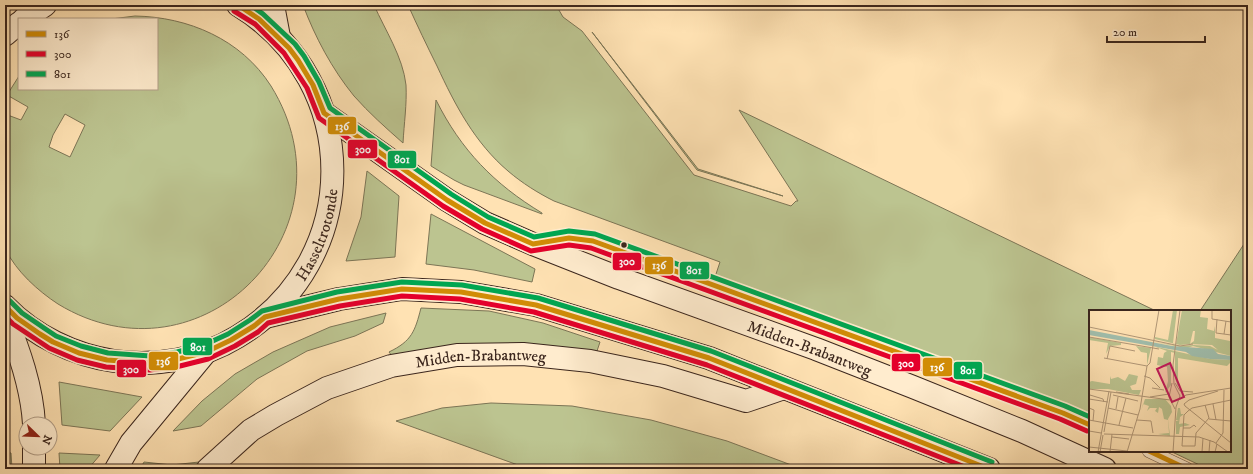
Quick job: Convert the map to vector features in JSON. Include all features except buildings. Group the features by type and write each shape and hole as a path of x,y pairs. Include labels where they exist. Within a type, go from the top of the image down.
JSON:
{"main road":[{"path":"24,18 44,5"},
{"name":"Hasseltrotonde","path":"5,306 28,326 47,338 73,350 93,357 121,362 150,363 185,358 206,352 231,340 254,326 265,317 291,290 312,259 325,224 331,193 333,168 330,137 324,113 316,92 298,60 279,37 260,19 238,5"},
{"path":"273,5 279,37"},
{"name":"Midden-Brabantweg","path":"324,113 447,200 485,223 533,244 619,278 808,346 913,387 1022,431 1105,469"},
{"path":"265,317 339,299 402,289 461,292 536,305 709,358 989,469"},
{"path":"5,316 18,346 33,416"},
{"path":"116,469 131,443 206,352"},
{"name":"Midden-Brabantweg","path":"208,469 251,430 328,388 391,366 457,355 523,354 590,361 662,376 746,401 784,388"},
{"path":"34,456 34,469"}],"lane":[{"name":"Midden-Brabantweg","path":"533,244 569,238 593,240 1056,410 1089,425"},
{"path":"1151,452 1187,469"}],"green space":[{"path":"303,5 374,5 393,44 404,75 406,99 403,143 354,96 338,75 313,29"},
{"path":"408,5 556,5 563,17 582,31 694,175 791,206 798,201 739,110 1154,310 1089,310 1089,416 1056,402 715,277 720,262 554,201 542,195 530,188 508,171 496,160 476,136 451,95"},
{"path":"135,16 155,17 174,21 193,26 229,43 245,55 271,86 293,140 295,193 280,241 252,282 212,311 164,327 112,326 58,304 35,287 10,258 5,247 5,114 21,120 28,107 7,95 18,78 18,90 158,90 158,18 119,18","holes":["65,114 85,125 70,157 49,147 53,135"]},
{"path":"592,32 698,169 783,196 697,170"},
{"path":"436,100 456,135 480,164 494,178 542,214 464,185 431,166"},
{"path":"367,171 399,196 395,257 346,261 361,217"},
{"path":"431,214 535,269 532,282 474,270 426,264"},
{"path":"1248,238 1248,469 1208,469 1172,452 1231,452 1231,310 1201,310"},
{"path":"421,308 489,311 543,323 600,342 596,354 537,346 477,344 392,356 389,352 403,344 408,339 417,323"},
{"path":"386,313 383,323 355,336 307,351 257,379 201,426 173,431 202,401 235,374 273,352 330,327"},
{"path":"59,382 142,397 110,431 62,425"},
{"path":"491,403 572,406 651,420 727,441 802,469 529,469 396,421 442,408"},
{"path":"5,452 11,453 12,469 5,469"},
{"path":"59,453 100,455 88,469 60,469"},
{"path":"144,462 172,465 199,462 191,469 140,469"}],"transit line":[{"name":"136","path":"238,5 259,19 289,48 313,85 324,113 447,200 485,223 533,244 569,238 593,241 1063,413 1089,425"},
{"name":"801","path":"251,5 263,14 295,44 304,56 319,82 330,108 451,194 488,217 534,237 569,231 595,234 1065,406 1089,417"},
{"name":"300","path":"234,11 255,24 284,53 307,88 319,118 443,206 482,229 531,251 569,245 591,248 1060,419 1087,431"},
{"name":"801","path":"10,301 22,313 56,336 81,346 108,353 150,356 177,352 204,345 228,334 262,311 337,292 402,282 462,285 538,298 711,351 992,462"},
{"name":"136","path":"5,306 17,318 40,334 53,342 79,353 107,360 150,363 178,359 206,352 231,340 254,326 265,317 339,299 402,289 461,292 536,305 709,358 989,469"},
{"name":"300","path":"5,316 13,324 49,348 77,360 106,367 150,370 180,366 208,359 235,346 258,332 268,323 340,306 402,296 460,299 534,312 707,365 970,469"},
{"name":"136","path":"1151,452 1187,469"}]}
